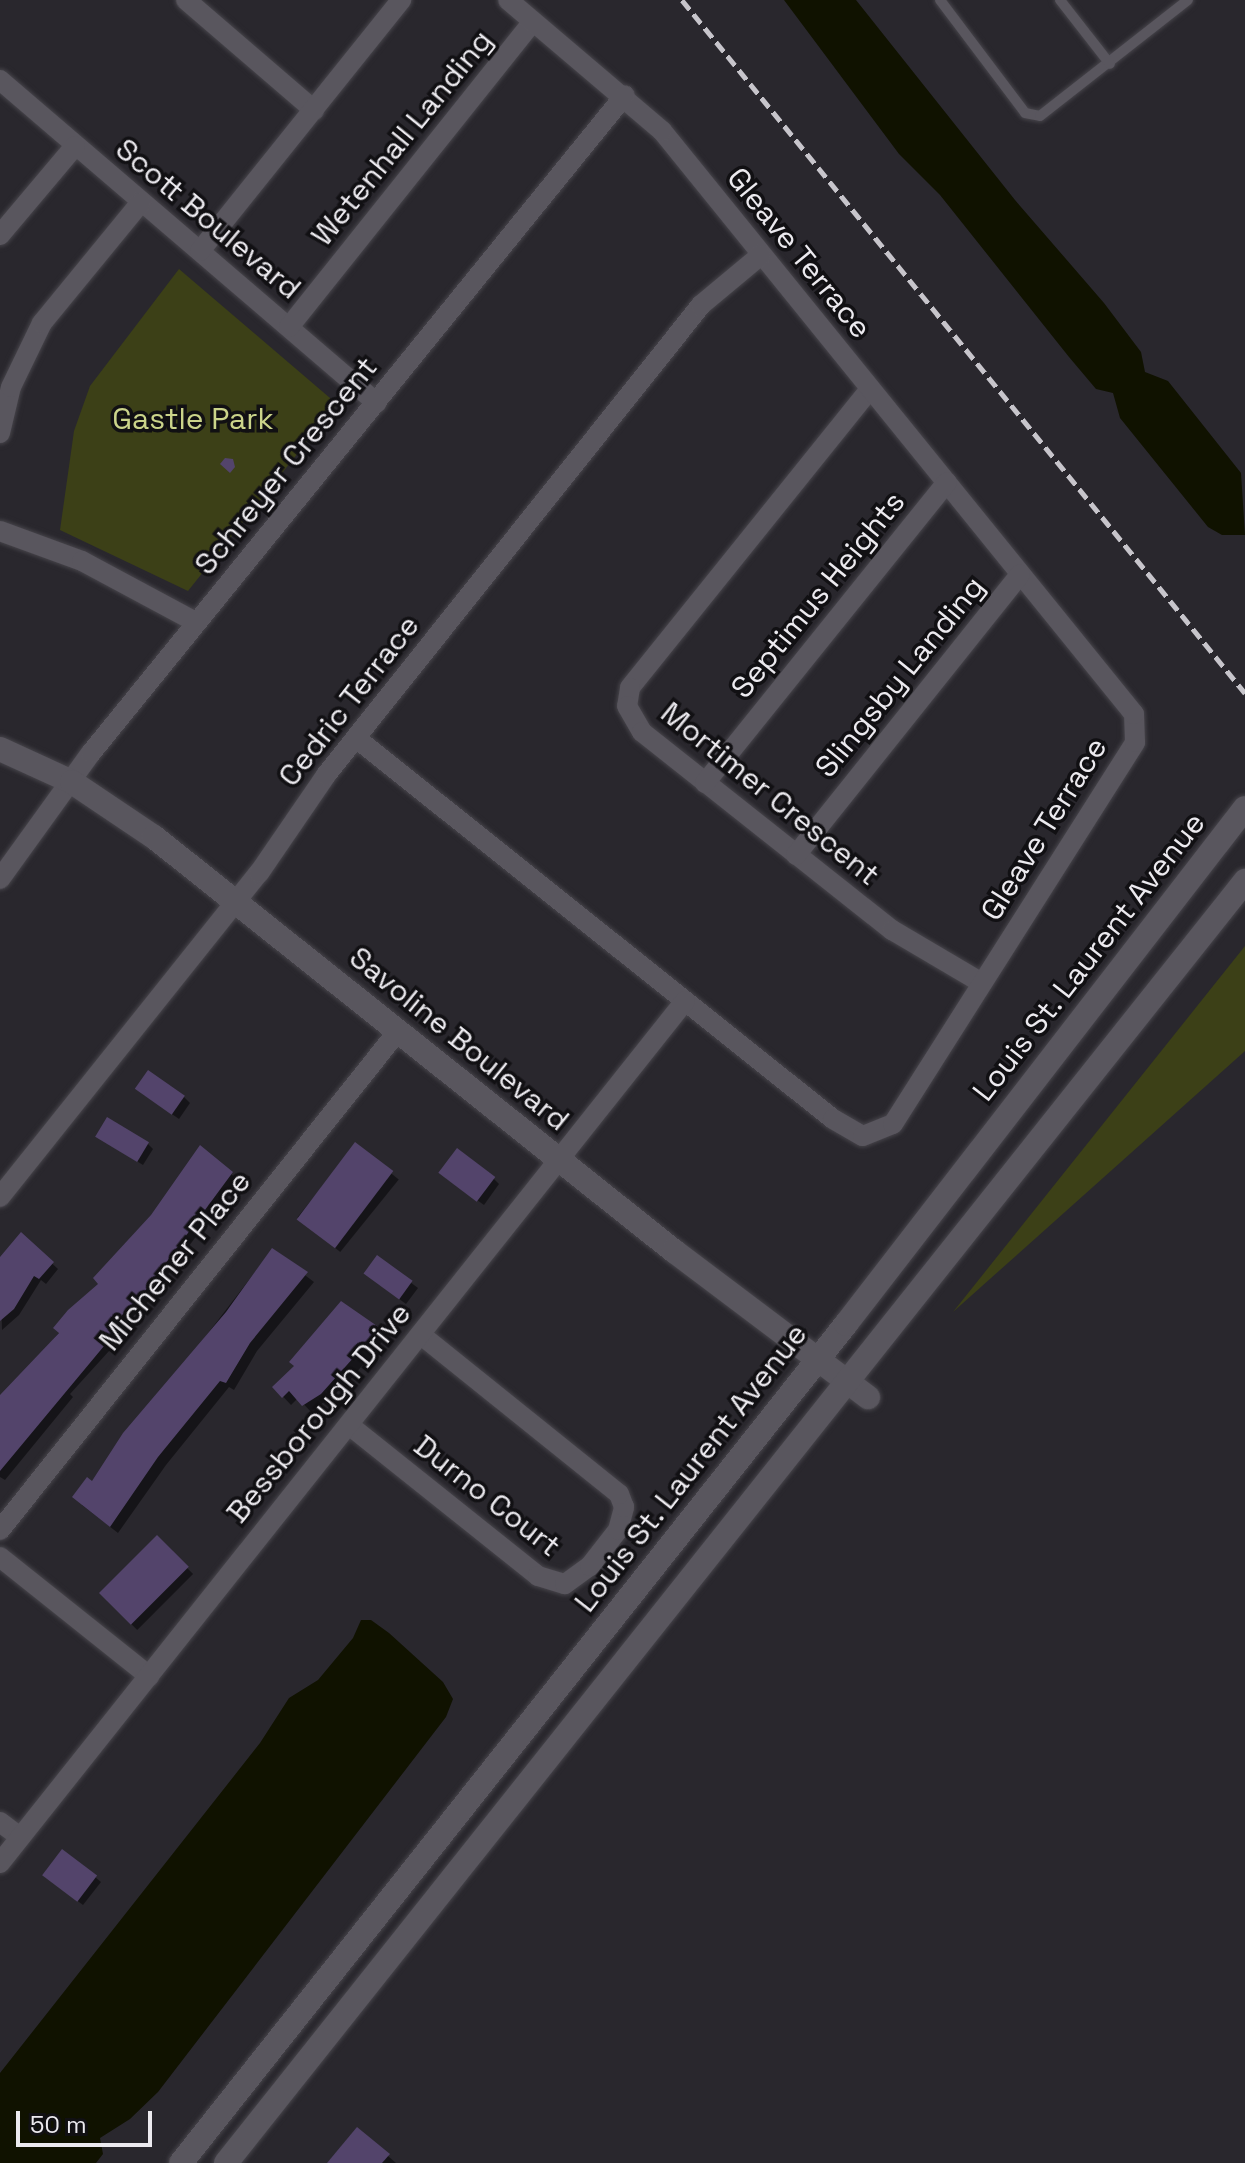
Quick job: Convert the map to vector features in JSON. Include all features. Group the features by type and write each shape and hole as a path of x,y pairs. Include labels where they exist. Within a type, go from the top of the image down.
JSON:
{"main road":[{"name":"Savoline Boulevard","path":"0,749 72,782 154,837 559,1160 868,1397"},
{"name":"Louis St. Laurent Avenue","path":"181,2163 819,1358 1245,808"},
{"path":"226,2163 845,1379 1245,881"}],"street":[{"path":"186,0 314,110"},
{"path":"200,251 401,0"},
{"name":"Gleave Terrace","path":"356,738 840,1124 863,1136 893,1124 1126,758 1137,729 1134,714 662,131 625,95 532,23 508,0"},
{"name":"Wetenhall Landing","path":"289,327 532,23"},
{"name":"Scott Boulevard","path":"0,80 377,403"},
{"name":"Schreyer Crescent","path":"0,879 196,622 625,95"},
{"path":"0,235 75,146"},
{"path":"0,433 11,387 34,336 141,202"},
{"name":"Cedric Terrace","path":"0,1197 236,901 356,738 701,305 761,255"},
{"name":"Mortimer Crescent","path":"870,389 630,688 632,721 705,783 892,930 982,983"},
{"name":"Septimus Heights","path":"705,783 947,482"},
{"path":"0,531 116,577 196,622"},
{"name":"Slingsby Landing","path":"796,855 1020,574"},
{"name":"Bessborough Drive","path":"0,1863 685,1001"},
{"name":"Michener Place","path":"0,1530 398,1031"},
{"name":"Durno Court","path":"349,1425 550,1583 577,1579 609,1542 624,1507 611,1485 420,1334"},
{"path":"0,1557 149,1676"},
{"path":"0,1822 20,1837"}],"lane":[{"path":"940,0 1025,113 1049,113 1188,0"},
{"path":"1060,0 1110,64"}],"green space":[{"name":"Gastle Park","path":"179,269 337,404 188,591 60,530 74,431 90,386"},
{"path":"1245,946 1245,1051 953,1312"}],"shaded area":[{"path":"784,0 856,0 1015,200 1104,303 1141,352 1145,372 1168,381 1241,473 1245,535 1222,535 1208,527 1120,418 1113,393 1096,389 940,195 899,154"},
{"path":"361,1620 371,1620 389,1633 443,1682 453,1699 446,1717 158,2092 130,2119 100,2138 103,2154 96,2163 0,2163 0,2073 260,1743 289,1698 318,1680 353,1638"}],"building":[{"path":"225,458 233,459 235,467 230,473 220,464"},
{"path":"148,1070 185,1096 172,1115 135,1089"},
{"path":"107,1117 149,1142 137,1162 95,1137"},
{"path":"355,1142 393,1171 335,1248 297,1219"},
{"path":"200,1145 233,1172 140,1298 119,1318 124,1322 0,1471 0,1395 59,1333 53,1328 98,1284 93,1278 151,1215"},
{"path":"457,1148 495,1177 477,1202 438,1173"},
{"path":"21,1232 54,1262 39,1279 34,1276 14,1309 0,1321 0,1257"},
{"path":"272,1248 308,1272 250,1343 226,1383 220,1381 158,1457 110,1527 72,1497 87,1477 92,1481 123,1433 226,1312"},
{"path":"377,1255 413,1281 399,1299 363,1274"},
{"path":"341,1301 380,1328 321,1394 302,1406 289,1391 282,1398 272,1387 294,1366 289,1362"},
{"path":"157,1535 189,1567 131,1625 99,1593"},
{"path":"62,1849 97,1875 77,1902 42,1875"},
{"path":"357,2127 390,2154 382,2163 327,2163"}],"railway":[{"path":"682,0 1245,693"}]}
